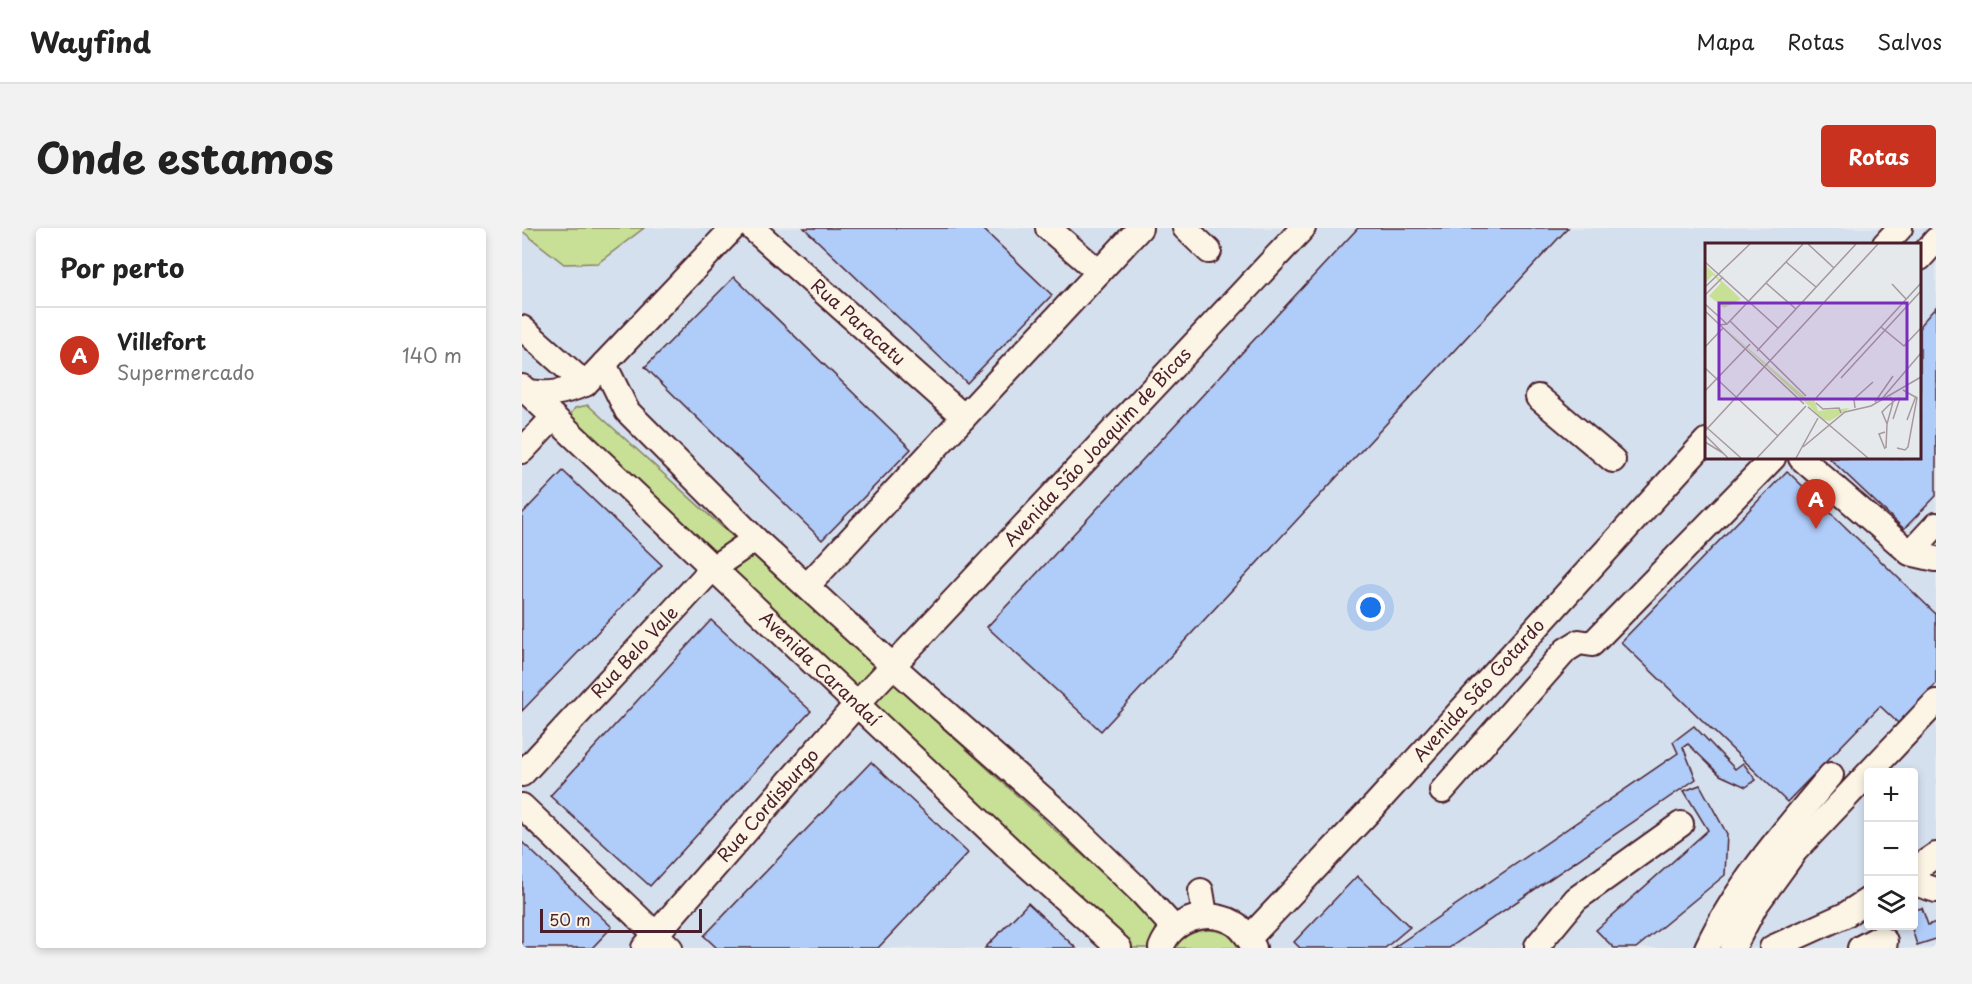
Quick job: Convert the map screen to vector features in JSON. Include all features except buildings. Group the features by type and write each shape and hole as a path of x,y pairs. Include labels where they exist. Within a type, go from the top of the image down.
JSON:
{"lane":[{"path":"524,390 545,394 562,393 585,384 733,228"},
{"name":"Rua Paracatu","path":"752,228 964,417"},
{"path":"1048,228 1099,272"},
{"path":"807,586 1140,228"},
{"path":"1185,228 1209,251"},
{"name":"Avenida São Joaquim de Bicas","path":"893,666 1303,228"},
{"path":"1886,243 1900,228"},
{"path":"1921,257 1936,240"},
{"path":"522,328 585,384"},
{"path":"604,364 627,411 755,539 1048,804 1120,859 1168,938 1188,919 1205,915 1201,891"},
{"name":"Avenida Carandaí","path":"524,390 856,705 1119,948"},
{"path":"1538,397 1613,460"},
{"path":"522,451 553,418"},
{"name":"Avenida São Gotardo","path":"1205,915 1222,918 1237,926 1251,943 1705,443"},
{"name":"Avenida São Gotardo","path":"1442,791 1566,650 1579,642 1592,644 1772,459"},
{"path":"1802,459 1910,553 1936,559"},
{"path":"1910,553 1936,525"},
{"name":"Rua Belo Vale","path":"522,774 713,568 755,539"},
{"name":"Rua Cordisburgo","path":"657,944 856,705 893,666"},
{"path":"1733,948 1755,906 1795,850 1936,702"},
{"path":"1707,948 1766,853 1831,775"},
{"path":"522,806 657,944"},
{"path":"1538,948 1537,945 1576,899 1682,824"},
{"path":"1918,867 1936,855"},
{"path":"1918,884 1936,890"},
{"path":"1772,948 1811,940 1864,903"},
{"path":"1860,948 1881,938 1885,941 1884,948"}],"shaded area":[{"path":"522,228 1936,228 1936,948 522,948"}],"green space":[{"path":"522,228 644,228 598,263 564,264 522,231"},
{"path":"588,405 1178,942 1194,932 1208,930 1222,932 1234,938 1241,948 1126,948 576,427 570,415 575,408"}],"place":[{"name":"Villefort","path":"1816,529"}]}
